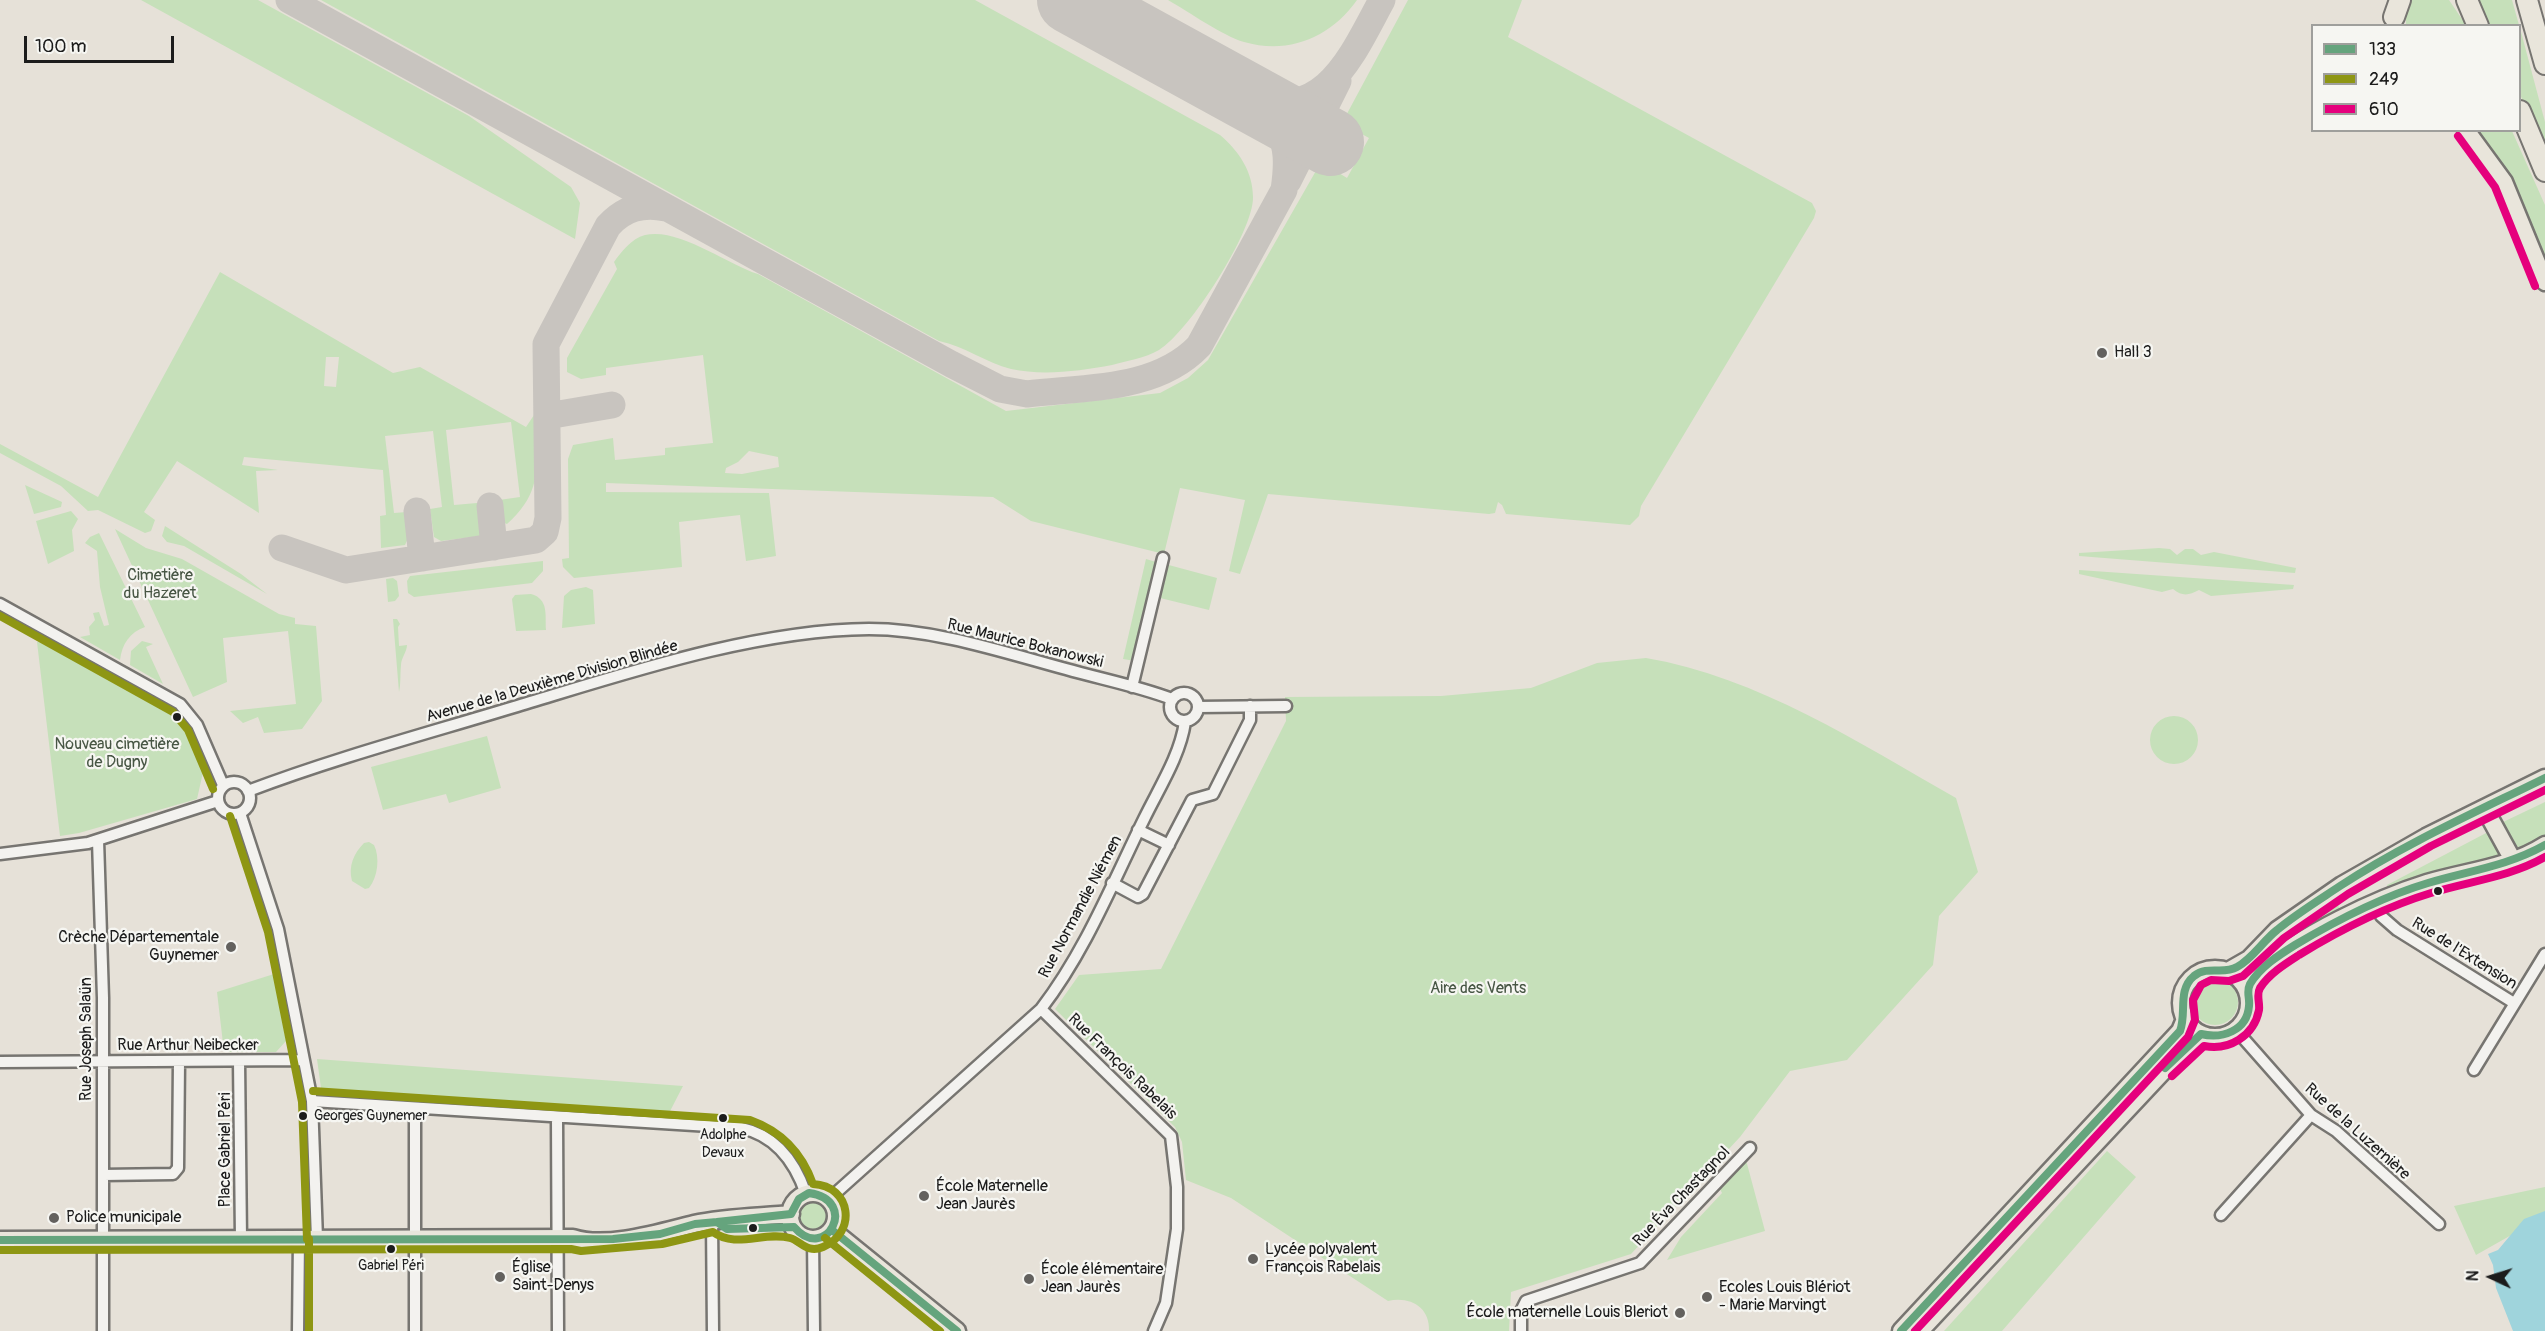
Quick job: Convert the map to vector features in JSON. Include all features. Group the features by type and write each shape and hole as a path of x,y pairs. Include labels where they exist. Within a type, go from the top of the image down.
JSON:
{"highway":[{"path":"2528,0 2545,64"},
{"path":"2521,113 2545,171"}],"main road":[{"path":"2467,132 2504,182 2545,282"},
{"path":"2228,971 2249,959 2277,930 2342,885 2426,837 2545,778"},
{"path":"2485,809 2514,861"},
{"path":"2247,990 2260,971 2297,944 2375,904 2428,883 2514,861 2545,845"},
{"path":"1901,1331 2180,1031 2185,1019 2182,998 2193,977 2209,969 2228,971 2240,980 2247,990 2248,1014 2236,1030 2222,1036 2201,1034 2185,1019"},
{"path":"1920,1331 2185,1048 2201,1034"},
{"path":"819,1193 829,1198 836,1211 832,1230 824,1236 813,1238 799,1233 794,1227 790,1214 793,1204 806,1194 819,1193"},
{"path":"0,1240 566,1239 582,1233 618,1231 633,1236 660,1234 712,1222 790,1214"},
{"path":"832,1230 957,1331"}],"street":[{"path":"1132,687 1163,558"},
{"path":"0,603 180,704 197,725 224,785 219,801"},
{"name":"Rue Maurice Bokanowski","path":"870,629 948,639 1172,699"},
{"name":"Avenue de la Deuxième Division Blindée","path":"248,791 310,768 557,694 700,655 809,633 870,629"},
{"path":"1179,694 1189,694 1196,700 1198,707 1195,715 1185,722 1176,720 1170,712 1172,699 1179,694"},
{"path":"1112,883 1138,897 1143,894 1192,800 1213,794 1250,720 1250,706"},
{"path":"1198,707 1286,706"},
{"name":"Rue Normandie Niémen","path":"829,1198 1041,1009 1072,963 1182,740 1185,722"},
{"path":"219,801 229,813 240,813 249,804 248,791 240,783 229,782 224,785"},
{"path":"0,854 98,840 219,801"},
{"path":"240,813 278,929 312,1101 317,1239"},
{"path":"1138,831 1169,845"},
{"name":"Rue Joseph Salaün","path":"98,840 103,1331"},
{"name":"Rue de l'Extension","path":"2375,904 2381,916 2397,930 2514,1003"},
{"path":"2474,1070 2545,954"},
{"name":"Rue François Rabelais","path":"1041,1009 1171,1136 1174,1146 1177,1187 1177,1229 1166,1303 1158,1330"},
{"name":"Rue de la Luzernière","path":"2236,1030 2311,1115 2336,1131 2426,1215 2439,1224"},
{"name":"Rue Arthur Neibecker","path":"0,1062 303,1060"},
{"name":"Place Gabriel Péri","path":"239,1061 241,1239"},
{"path":"103,1175 173,1173 178,1168 179,1062"},
{"path":"312,1101 741,1128 767,1137 793,1163 806,1194"},
{"path":"415,1109 416,1331"},
{"path":"2221,1215 2311,1115"},
{"path":"558,1117 566,1239 558,1331"},
{"name":"Rue Éva Chastagnol","path":"1521,1331 1521,1311 1526,1301 1640,1263 1750,1148"},
{"path":"712,1222 713,1331"},
{"path":"813,1238 814,1331"},
{"path":"298,1331 299,1239"}],"green space":[{"path":"141,0 258,0 469,116 571,187 580,203 575,239"},
{"path":"321,0 975,0 1220,135 1239,155 1248,171 1253,197 1250,213 1243,233 1218,280 1172,340 1159,350 1136,359 1087,369 1049,372 1011,369 939,341"},
{"path":"1168,0 1357,0 1347,13 1322,33 1308,40 1277,46 1236,39"},
{"path":"1408,0 1522,0 1508,37 1812,203 1816,211 1814,218 1641,506 1639,516 1630,525 1506,514 1498,502 1495,513 1489,514 1268,494 1240,574 1229,571 1245,500 1180,488 1164,554 1031,521 993,497 606,483 606,492 769,493 776,556 746,561 740,515 679,522 682,567 574,578 563,567 562,559 569,558 568,459 573,445 613,438 615,460 665,455 665,448 713,443 703,355 606,368 606,375 581,379 567,372 567,358 617,269 614,262 635,239 658,234 687,241 758,274 1006,411 1160,393 1188,378 1208,360 1321,162 1347,178 1369,138 1342,123","holes":["749,451 778,457 779,467 742,474 725,473 726,468 738,462"]},
{"path":"2409,0 2449,0 2465,24 2406,24 2406,4"},
{"path":"2476,0 2512,0 2519,24 2488,24"},
{"path":"2521,32 2545,122 2545,156 2521,96"},
{"path":"2475,132 2512,132 2545,205 2545,262 2523,210 2486,145"},
{"path":"220,272 393,373 420,367 526,427 536,412 537,415 536,476 530,496 507,524 502,522 499,500 520,497 511,422 446,430 454,505 477,503 478,512 483,511 486,531 481,536 441,541 434,537 430,509 442,507 433,431 385,436 394,513 407,512 409,536 405,545 381,548 380,516 386,515 383,470 244,457 242,465 278,470 256,471 259,513 177,461 144,512 155,520 151,531 145,533 98,510 88,511 61,486 0,453 0,444 98,497","holes":["326,357 339,357 336,387 324,386"]},
{"path":"25,485 62,502 61,507 34,514"},
{"path":"71,511 78,519 72,530 74,551 48,564 36,521"},
{"path":"165,526 241,574 267,594 184,546 167,542 162,536"},
{"name":"Cimetière du Hazeret","path":"115,529 146,548 182,559 279,614 295,618 295,624 316,626 322,701 302,729 264,733 258,717 243,723 230,711 296,704 288,631 223,638 227,682 193,697"},
{"path":"99,533 145,627 128,639 120,660 80,637 90,635 89,627 95,620 93,613 99,612 104,626 109,625 100,587 97,551 85,543 90,537"},
{"path":"2170,549 2177,555 2185,549 2193,549 2201,555 2214,552 2296,568 2295,573 2079,556 2079,553"},
{"path":"1146,559 1156,562 1157,568 1142,621 1135,661 1123,659"},
{"path":"543,561 543,571 532,583 414,597 408,593 407,581 410,576"},
{"path":"1165,564 1217,578 1209,610 1156,597"},
{"path":"2079,570 2294,585 2293,589 2211,596 2199,590 2186,594 2173,589 2162,592 2079,574"},
{"path":"393,578 397,581 399,596 395,601 388,602 386,579"},
{"path":"586,587 593,590 595,624 562,628 564,596 571,590"},
{"path":"515,595 537,596 543,604 546,613 546,630 516,631 512,599"},
{"path":"393,619 397,619 400,624 398,627 399,646 407,645 401,662 399,692"},
{"path":"142,641 153,644 146,647 163,684 130,665 131,651"},
{"name":"Nouveau cimetière de Dugny","path":"37,642 45,642 173,711 181,720 204,768 197,799 79,833 60,836"},
{"name":"Aire des Vents","path":"1646,658 1687,667 1768,696 1807,714 1956,798 1978,872 1939,916 1933,965 1847,1060 1790,1071 1740,1137 1631,1254 1511,1292 1509,1331 1429,1331 1426,1315 1417,1305 1404,1300 1388,1301 1231,1198 1186,1180 1182,1142 1175,1127 1055,1009 1079,975 1161,969 1286,721 1285,697 1441,696 1531,688 1597,663"},
{"path":"2169,716 2179,716 2194,726 2198,740 2194,754 2188,760 2179,764 2169,764 2154,754 2150,745 2150,735 2160,720"},
{"path":"487,736 501,788 449,803 446,794 383,810 371,767"},
{"path":"2545,802 2545,836 2526,849 2511,847 2501,823"},
{"path":"2479,820 2482,821 2344,897 2338,905 2342,914 2300,935 2287,937 2288,932 2333,899"},
{"path":"2488,832 2501,857 2388,891 2387,885"},
{"path":"369,842 376,850 377,867 372,883 369,888 365,889 352,881 351,870 357,851 364,843"},
{"path":"274,974 286,1041 276,1052 224,1052 217,992"},
{"path":"2215,979 2231,986 2238,1002 2231,1018 2215,1025 2199,1018 2192,1002 2199,986"},
{"path":"317,1059 683,1086 667,1117 330,1095 321,1088"},
{"path":"2107,1151 2136,1177 2002,1331 1944,1331"},
{"path":"1746,1160 1765,1231 1667,1260 1681,1237 1722,1193 1719,1187"},
{"path":"2545,1187 2545,1216 2476,1255 2454,1206"},
{"path":"813,1201 823,1205 827,1215 823,1225 813,1229 803,1225 799,1215 803,1205"}],"water":[{"path":"2545,1211 2545,1331 2513,1331 2496,1288 2493,1265 2488,1254 2498,1250 2524,1219"}],"taxiway":[{"path":"289,0 951,364 1000,389 1027,394 1096,388 1141,379 1162,372 1182,361 1199,346 1284,190 1286,156 1280,133 1264,113 1239,92"},
{"path":"1247,96 1274,103 1296,101 1316,93 1332,80 1346,62 1382,0"},
{"path":"1288,181 1338,81"},
{"path":"282,548 346,570 536,540 545,532 548,518 546,344 608,226 634,208 649,206 666,208"},
{"path":"547,416 612,405"},
{"path":"490,506 494,547"},
{"path":"417,511 422,558"}],"runway":[{"path":"1071,0 1330,142"}],"transit line":[{"name":"610","path":"2458,136 2495,187 2535,286"},
{"name":"249","path":"0,616 173,712 188,730 213,789"},
{"name":"133","path":"1901,1331 2180,1031 2184,995 2194,976 2205,971 2237,967 2284,924 2364,871 2441,829 2545,778"},
{"name":"610","path":"1915,1331 2188,1037 2195,1020 2193,1000 2201,985 2211,980 2229,981 2243,976 2284,938 2348,894 2431,846 2545,790"},
{"name":"249","path":"230,816 268,932 302,1102 307,1239"},
{"name":"133","path":"2165,1068 2201,1034 2225,1034 2244,1022 2249,1003 2250,984 2270,962 2295,945 2343,918 2393,895 2502,863 2545,845"},
{"name":"610","path":"2172,1076 2204,1046 2231,1044 2246,1034 2252,1027 2259,1010 2260,988 2273,974 2299,955 2347,928 2397,905 2431,893 2504,874 2545,857"},
{"name":"249","path":"0,1250 571,1249 581,1251 662,1244 713,1232 722,1237 741,1240 780,1236 790,1238 808,1248 817,1249 834,1240 841,1232 845,1221 842,1201 836,1193 826,1187 813,1184 803,1162 789,1145 771,1130 750,1120 313,1091"},
{"name":"133","path":"809,1193 824,1198 833,1206 835,1217 833,1226 826,1234 817,1238 806,1236 794,1227 727,1229 717,1222 791,1214 799,1199 809,1193"},
{"name":"133","path":"0,1240 613,1239 660,1234 695,1224 717,1222"},
{"name":"133","path":"832,1230 957,1331"},
{"name":"249","path":"825,1238 940,1331"},
{"name":"249","path":"309,1239 309,1331"}],"place":[{"name":"Hall 3","path":"2102,353"},
{"name":"Crèche Départementale Guynemer","path":"231,947"},
{"name":"Georges Guynemer","path":"303,1116"},
{"name":"Adolphe Devaux","path":"723,1118"},
{"name":"École Maternelle Jean Jaurès","path":"924,1196"},
{"name":"Police municipale","path":"54,1218"},
{"name":"Gabriel Péri","path":"391,1249"},
{"name":"Lycée polyvalent François Rabelais","path":"1253,1259"},
{"name":"Église Saint-Denys","path":"500,1277"},
{"name":"École élémentaire Jean Jaurès","path":"1029,1279"},
{"name":"Ecoles Louis Blériot - Marie Marvingt","path":"1707,1297"},
{"name":"École maternelle Louis Bleriot","path":"1680,1313"}]}
